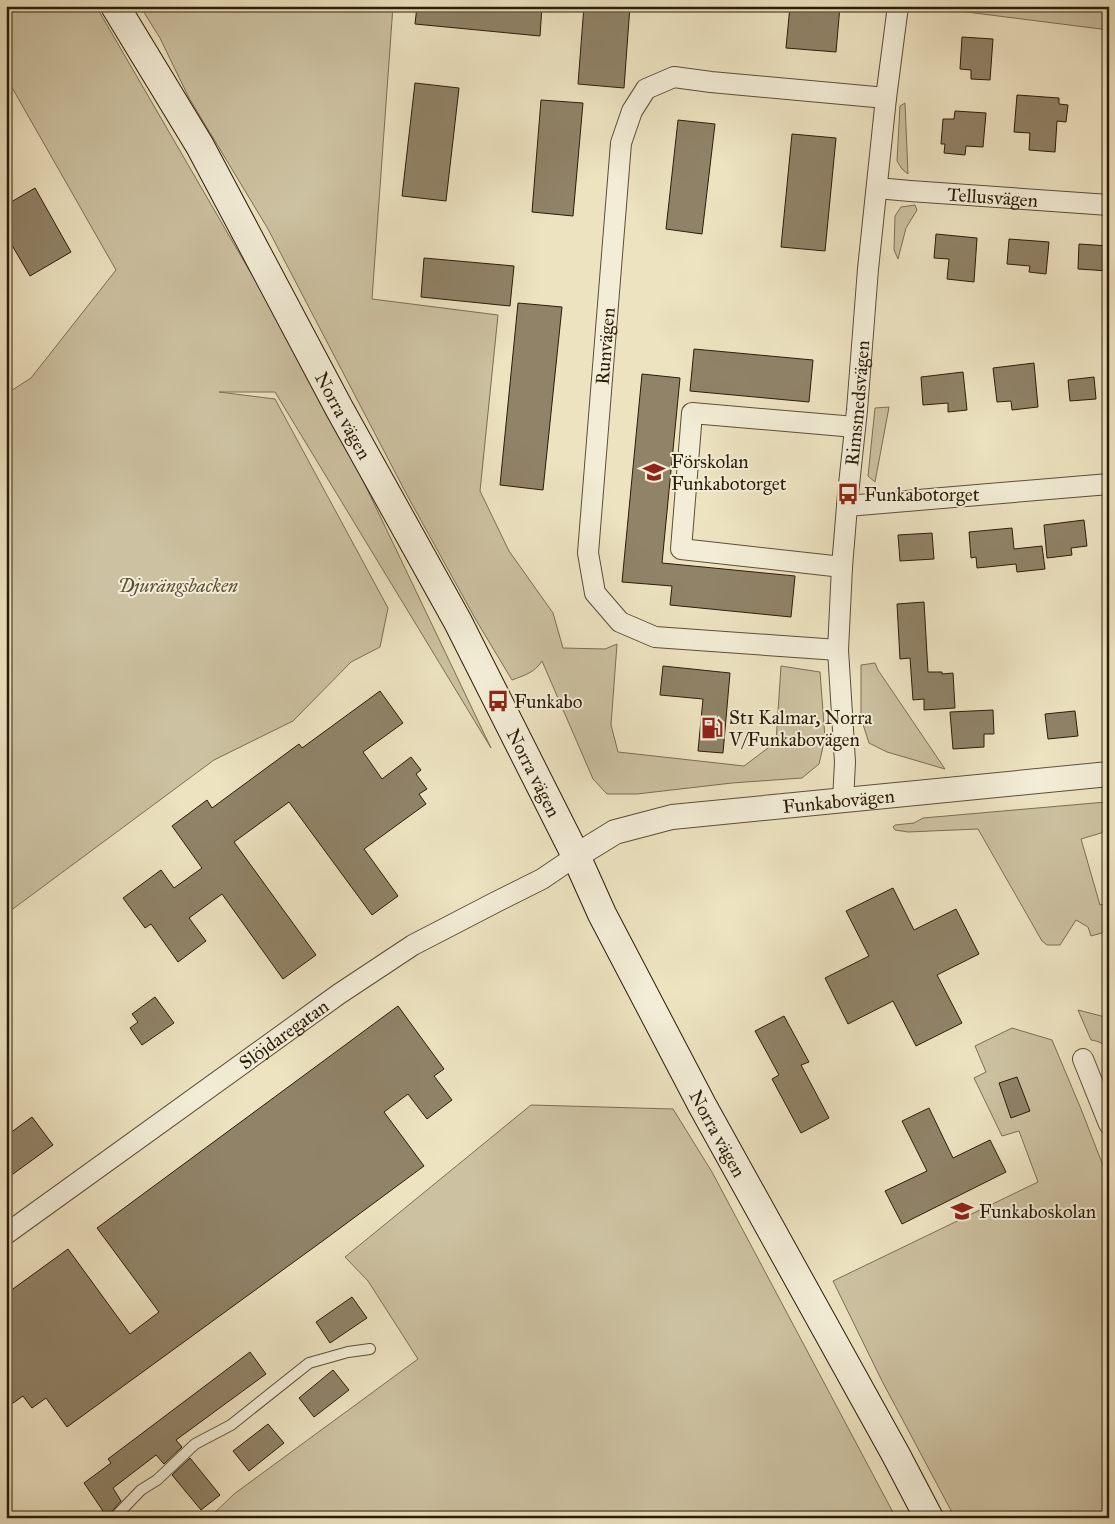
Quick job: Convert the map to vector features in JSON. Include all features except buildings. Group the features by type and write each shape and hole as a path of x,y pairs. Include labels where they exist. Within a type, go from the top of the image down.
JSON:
{"main road":[{"name":"Norra vägen","path":"115,6 200,146 339,408 458,622 576,856 602,914 702,1105 929,1518"}],"street":[{"name":"Rimsmedsvägen","path":"843,801 845,762 838,650 842,567 868,269 898,6"},
{"name":"Runvägen","path":"838,650 655,637 620,622 595,593 588,553 621,143 632,111 646,89 674,77 886,98"},
{"name":"Tellusvägen","path":"877,188 1109,205"},
{"path":"842,567 681,550 692,413 855,427"},
{"path":"847,506 1109,484"},
{"name":"Funkabovägen","path":"576,856 615,832 672,817 1109,774"},
{"name":"Slöjdaregatan","path":"6,1234 339,994 414,946 542,879 576,856"},
{"path":"1083,1058 1109,1124"}],"lane":[{"path":"114,1518 141,1490 157,1480 196,1444 231,1425 309,1363 348,1352 370,1350"}],"green space":[{"name":"Djurängsbacken","path":"6,6 96,6 325,401 491,748 275,392 219,392 275,399 388,608 380,647 351,662 293,721 214,760 6,914 6,394 31,378 116,270 6,77"},
{"path":"140,6 393,6 372,299 498,315 480,491 509,551 553,613 563,648 605,649 617,644 611,725 618,752 744,766 776,742 781,666 820,672 825,738 819,764 802,778 732,783 637,794 607,794 593,779 542,661 532,671 512,680 476,620 407,495 268,229 189,98 160,38"},
{"path":"919,6 1109,6 1109,30"},
{"path":"905,103 908,174 897,161 900,106"},
{"path":"915,205 917,210 906,228 898,259 894,250 895,216 901,207"},
{"path":"889,407 875,482 868,476 875,408"},
{"path":"875,663 945,769 887,752 869,743 861,718 861,665"},
{"path":"1106,802 1109,807 1108,827 1101,833 1081,839 1100,905 1109,903 1109,931 1091,936 1088,927 1076,920 1060,945 1047,945 1042,941 978,829 908,832 895,830 893,827 895,825 914,823 923,818"},
{"path":"1078,1010 1109,1018 1109,1050 1101,1043 1091,1040"},
{"path":"1012,1028 1052,1040 1109,1181 1109,1518 955,1518 882,1381 833,1281 1038,1182 1019,1131 1002,1136 974,1078 986,1072 975,1046"},
{"path":"531,1105 673,1109 712,1172 896,1518 209,1518 234,1494 418,1359 368,1281 345,1257"}],"place":[{"name":"Förskolan Funkabotorget","path":"654,472"},
{"name":"Funkabotorget","path":"848,494"},
{"name":"Funkabo","path":"498,701"},
{"name":"St1 Kalmar, Norra V/Funkabovägen","path":"712,728"},
{"name":"Funkaboskolan","path":"962,1211"}]}
